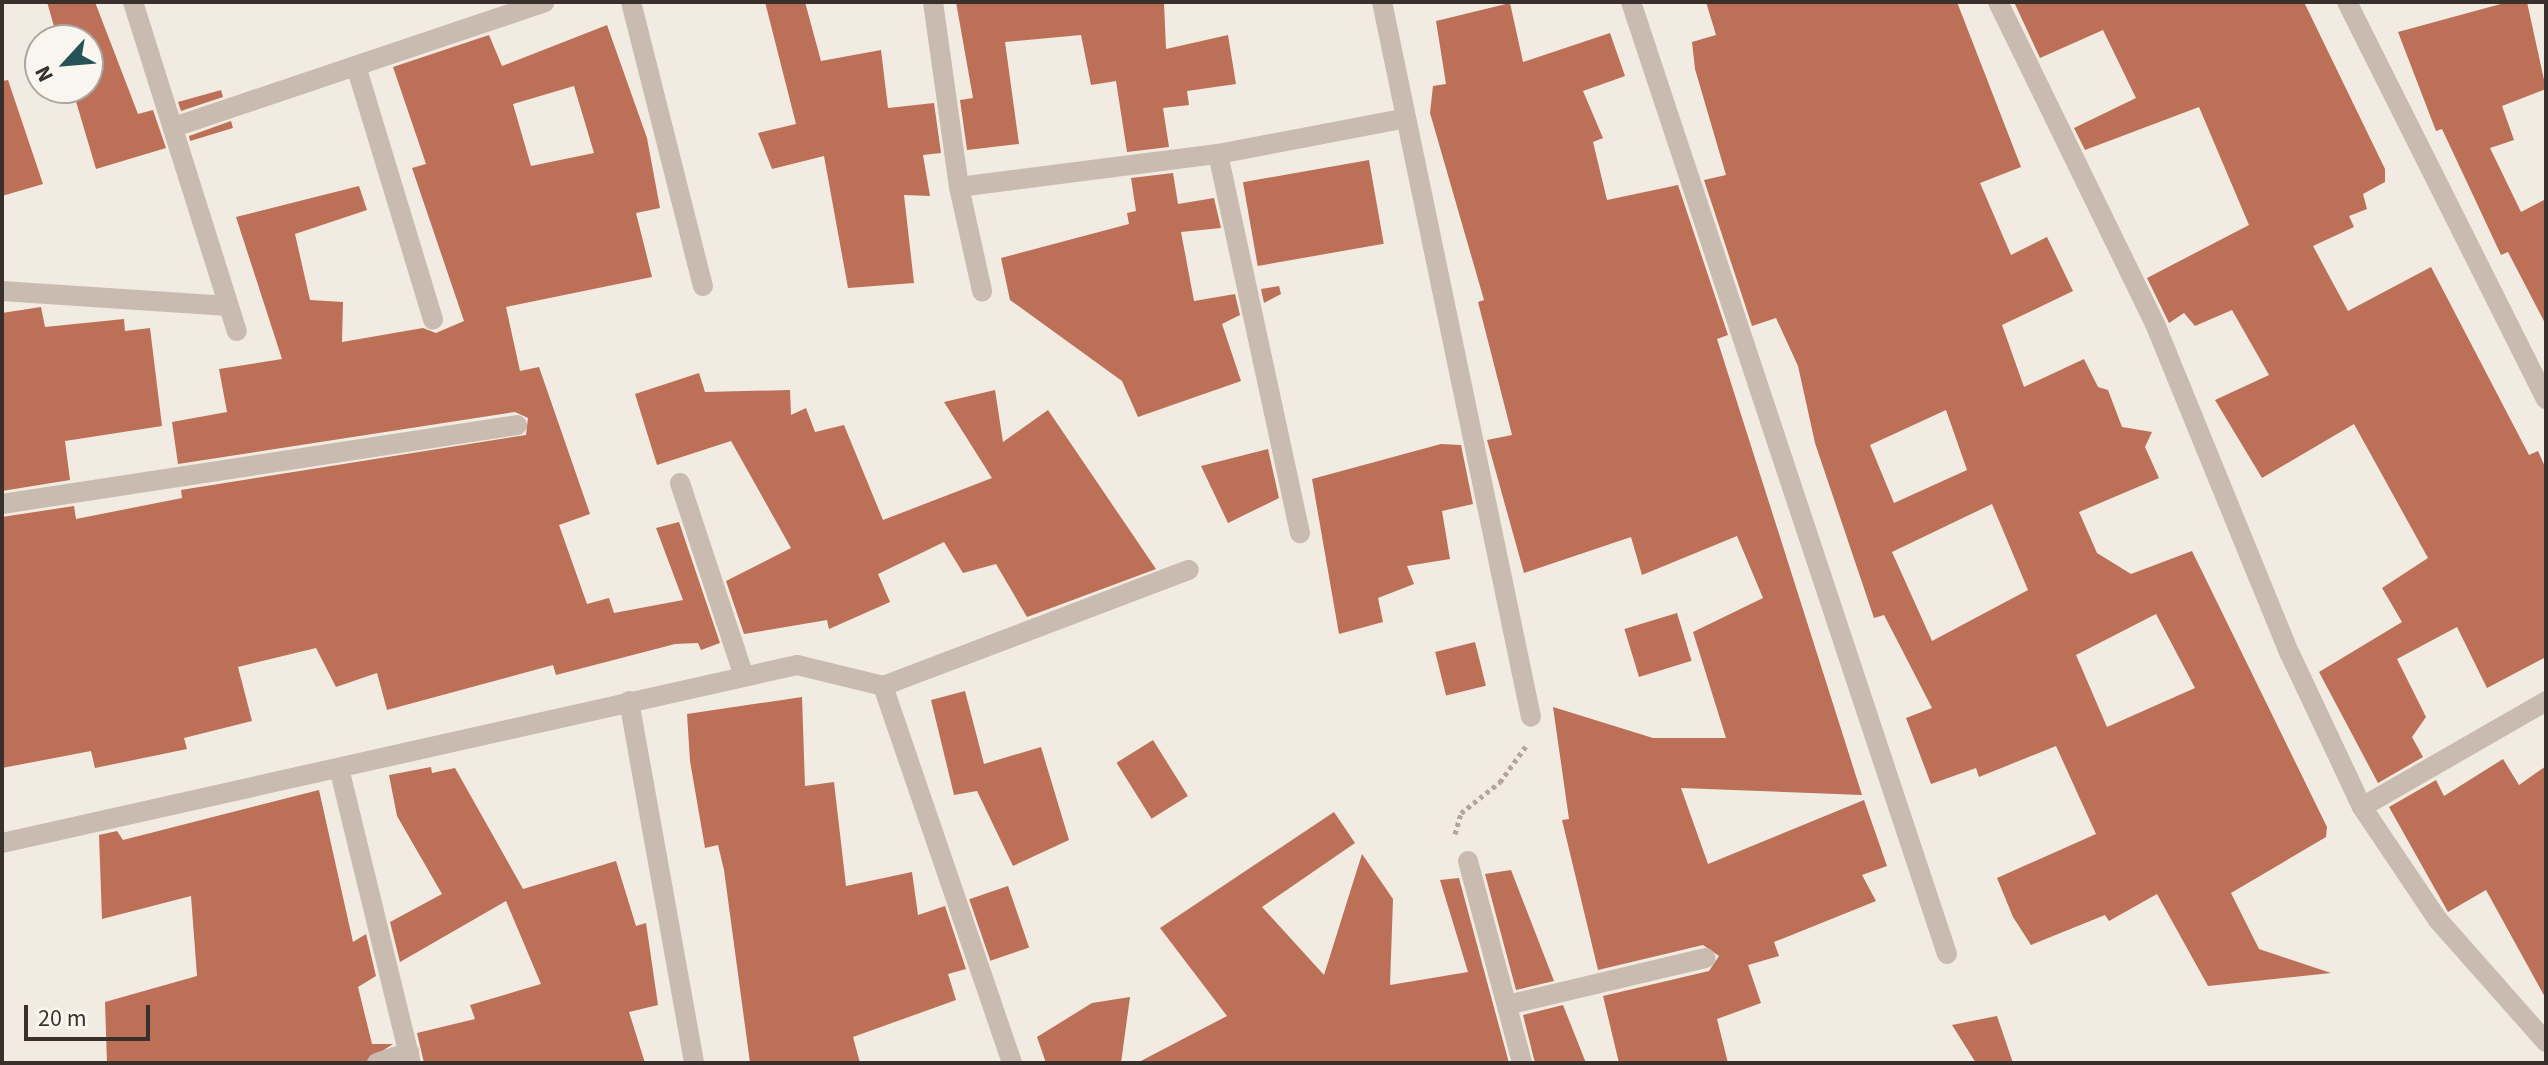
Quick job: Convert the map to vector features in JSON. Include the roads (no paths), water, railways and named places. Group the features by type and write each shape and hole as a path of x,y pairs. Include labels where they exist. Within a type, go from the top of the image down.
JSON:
{"street":[{"path":"133,2 237,331"},
{"path":"174,127 545,2"},
{"path":"631,2 703,286"},
{"path":"933,2 959,187 982,291"},
{"path":"1382,2 1402,119 1531,717"},
{"path":"1631,2 1947,954"},
{"path":"1998,2 2155,324 2290,654 2362,807 2438,920 2546,1042"},
{"path":"2347,2 2546,399"},
{"path":"356,66 433,320"},
{"path":"959,187 1218,154 1402,119"},
{"path":"1218,154 1300,533"},
{"path":"2,291 229,306"},
{"path":"2,504 517,425"},
{"path":"680,483 744,676"},
{"path":"2,843 797,665 883,686 1189,570"},
{"path":"883,686 1012,1063"},
{"path":"629,701 694,1063"},
{"path":"2362,807 2546,701"},
{"path":"339,768 410,1058 377,1063"},
{"path":"1468,861 1522,1063"},
{"path":"1507,1005 1706,958"}]}
